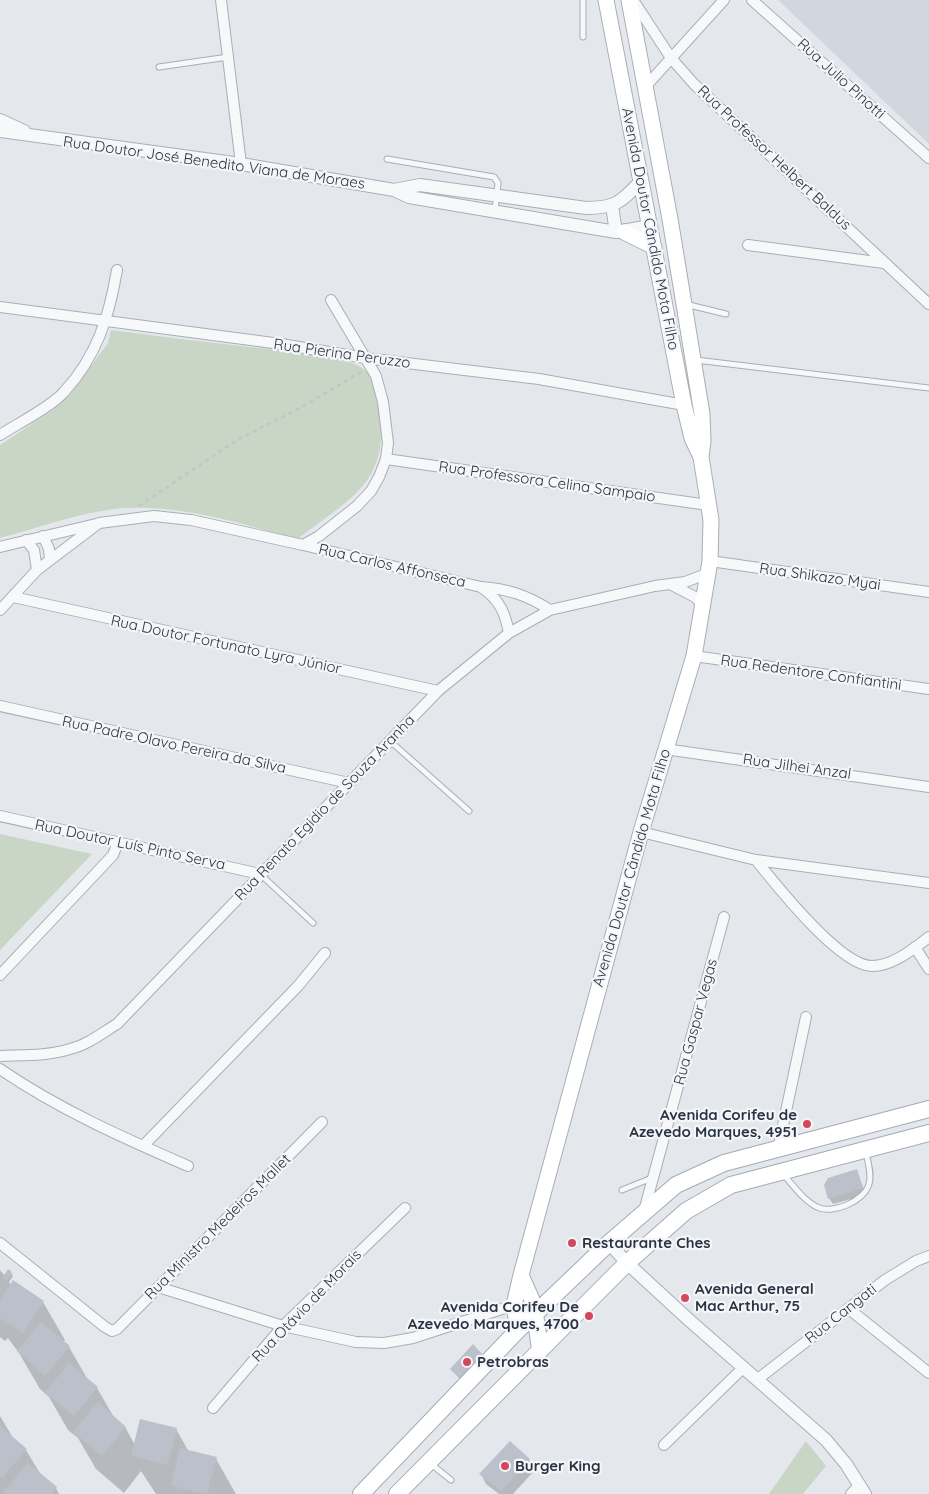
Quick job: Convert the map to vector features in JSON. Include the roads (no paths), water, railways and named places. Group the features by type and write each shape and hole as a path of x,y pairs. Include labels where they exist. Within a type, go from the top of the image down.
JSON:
{"main road":[{"name":"Avenida Doutor Cândido Mota Filho","path":"606,0 684,405 692,438 701,456"},
{"name":"Avenida Doutor Cândido Mota Filho","path":"518,1330 514,1305 521,1275 641,832 694,656 709,567 708,505 701,456 704,429 685,304 631,0"},
{"path":"638,164 659,160"},
{"path":"650,226 670,219"},
{"path":"620,232 654,247"},
{"path":"361,1494 518,1330 609,1243 676,1185 698,1173 724,1163 929,1109"},
{"path":"397,1494 627,1262 694,1207 731,1185 929,1133"},
{"path":"521,1275 532,1300 540,1348"}],"street":[{"path":"221,0 241,164"},
{"name":"Rua Professor Helbert Baldus","path":"631,0 671,58 694,84 929,304"},
{"path":"646,86 724,0"},
{"name":"Rua Julio Pinotti","path":"752,0 929,158"},
{"name":"Rua Doutor José Benedito Viana de Moraes","path":"0,120 35,136"},
{"name":"Rua Doutor José Benedito Viana de Moraes","path":"0,131 241,164 394,190 409,196 620,232 650,226"},
{"path":"620,232 612,206 623,200 641,181"},
{"name":"Rua Doutor José Benedito Viana de Moraes","path":"394,190 420,185 586,208 612,206"},
{"path":"563,222 568,206"},
{"path":"748,245 884,262"},
{"path":"0,435 63,393 98,344 107,322 117,270"},
{"path":"0,547 99,523 154,516 191,520 303,545 319,536 357,506 379,477 386,460 388,443 384,402 371,368 331,300"},
{"name":"Rua Pierina Peruzzo","path":"0,307 271,343 365,358 539,379 684,405"},
{"name":"Rua Professora Celina Sampaio","path":"386,460 708,505"},
{"path":"0,610 50,559 99,523"},
{"path":"42,536 49,549 50,559"},
{"path":"26,540 34,550 38,570"},
{"name":"Rua Carlos Affonseca","path":"303,545 481,586 509,589 524,594 550,610"},
{"name":"Rua Renato Egidio de Souza Aranha","path":"0,1056 70,1050 94,1039 117,1024 438,691 509,633 550,610 668,584 695,580 709,567"},
{"name":"Rua Shikazo Myai","path":"709,567 929,592"},
{"path":"668,584 683,590 703,605"},
{"name":"Rua Carlos Affonseca","path":"481,586 494,596 502,608 509,633"},
{"name":"Rua Doutor Fortunato Lyra Júnior","path":"13,596 438,691"},
{"name":"Rua Redentore Confiantini","path":"694,656 929,689"},
{"name":"Rua Padre Olavo Pereira da Silva","path":"0,706 349,783"},
{"name":"Rua Jilhei Anzal","path":"665,749 929,787"},
{"name":"Rua Doutor Luís Pinto Serva","path":"0,816 260,874"},
{"path":"641,832 756,860 929,883"},
{"path":"0,975 100,870 113,855 118,842"},
{"path":"756,860 786,897 823,934 856,963 864,965 889,963 929,937"},
{"name":"Rua Gaspar Vegas","path":"643,1214 724,917"},
{"path":"915,947 929,969"},
{"path":"143,1146 298,986 325,953"},
{"path":"778,1149 806,1017"},
{"path":"0,1069 24,1085 105,1129 188,1166"},
{"name":"Rua Ministro Medeiros Mallet","path":"0,1243 112,1331 117,1329 322,1122"},
{"name":"Rua Otávio de Morais","path":"213,1408 283,1326 406,1208"},
{"path":"609,1243 627,1262 826,1440 859,1491"},
{"name":"Rua Cangati","path":"758,1379 885,1280 916,1261 929,1256"},
{"path":"158,1287 283,1326 356,1342 384,1343 413,1338 514,1305"},
{"path":"849,1309 929,1373"},
{"path":"664,1445 744,1367"}],"lane":[{"path":"583,0 584,37"},
{"path":"159,67 228,57"},
{"path":"387,159 494,177 498,183 495,211"},
{"path":"685,304 726,314"},
{"path":"693,359 929,388"},
{"path":"390,741 469,811"},
{"path":"260,874 313,923"},
{"path":"781,1172 816,1207 827,1211 842,1207 865,1191 870,1184 865,1150"},
{"path":"622,1190 653,1178"},
{"path":"428,1462 451,1480"}],"place":[{"name":"Avenida Corifeu de Azevedo Marques, 4951","path":"807,1124"},
{"name":"Restaurante Ches","path":"572,1243"},
{"name":"Avenida General Mac Arthur, 75","path":"685,1298"},
{"name":"Avenida Corifeu De Azevedo Marques, 4700","path":"589,1316"},
{"name":"Petrobras","path":"467,1362"},
{"name":"Burger King","path":"505,1466"}]}
